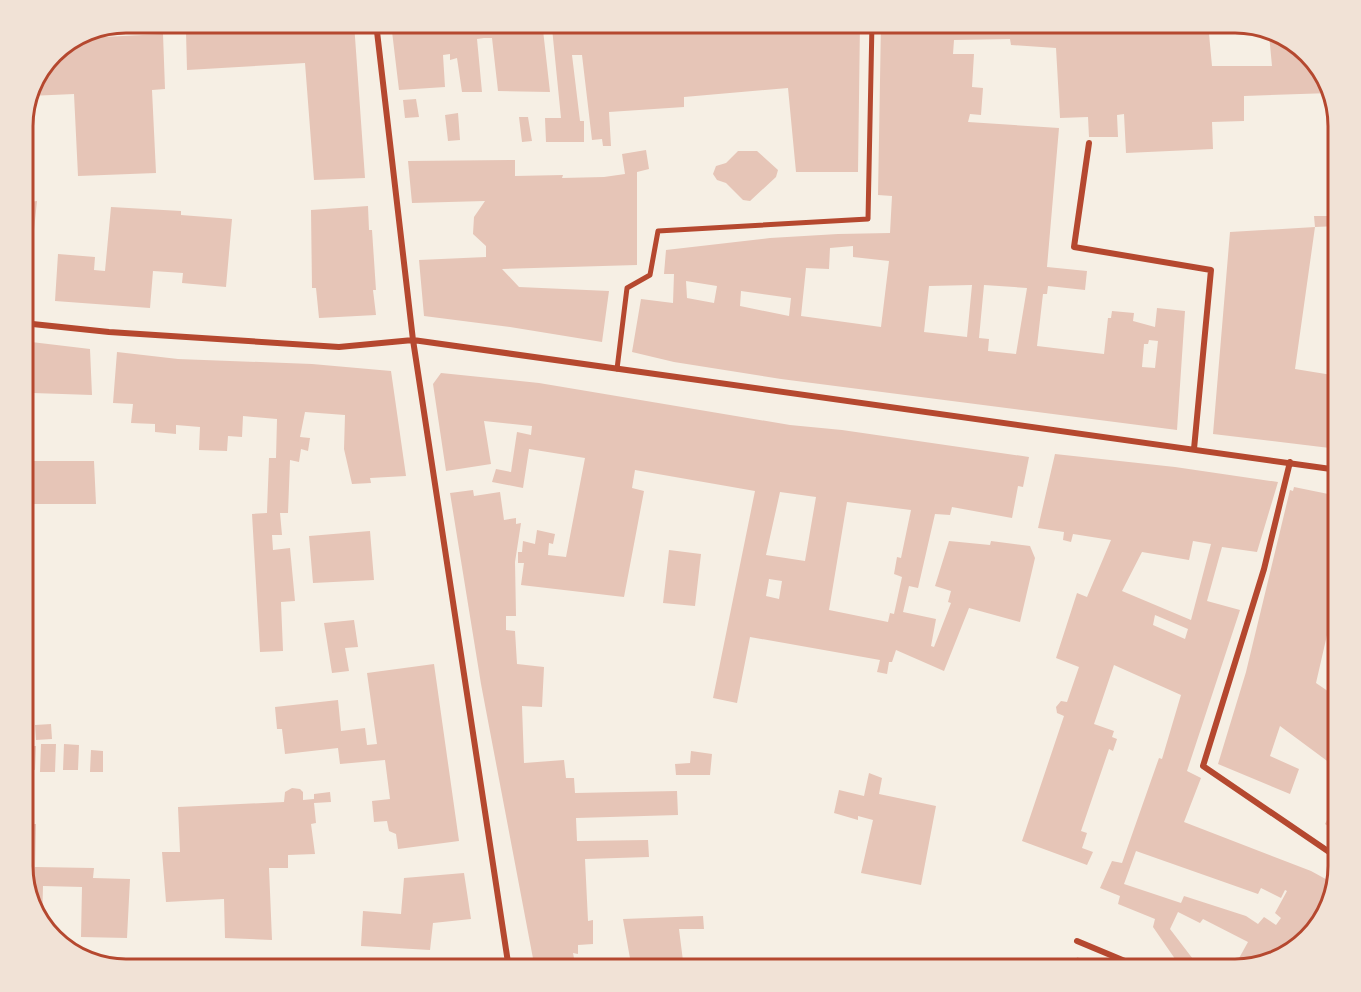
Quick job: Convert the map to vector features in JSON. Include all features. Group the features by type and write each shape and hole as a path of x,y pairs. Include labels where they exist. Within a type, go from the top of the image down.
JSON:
{"street":[{"path":"377,33 413,340 507,959"},
{"path":"617,369 627,288 650,275 658,231 868,219 872,33"},
{"path":"1089,143 1074,247 1211,270 1194,449"},
{"path":"33,324 109,332 339,347 413,340 1328,468"},
{"path":"1290,462 1264,570 1203,766 1328,851"},
{"path":"1077,940 1121,959"}],"building":[{"path":"186,33 355,33 365,178 314,180 305,63 187,70"},
{"path":"392,33 543,33 550,92 498,91 492,38 477,39 482,92 462,92 457,58 450,60 450,54 443,55 445,87 399,90"},
{"path":"552,33 860,33 858,172 796,172 788,88 684,97 684,107 609,112 611,146 603,146 602,139 592,140 582,55 572,55 580,121 584,121 584,142 546,142 545,118 561,118"},
{"path":"881,33 1209,33 1212,66 1272,66 1270,40 1292,52 1301,60 1309,69 1322,93 1244,96 1244,121 1212,122 1213,149 1126,153 1124,114 1117,115 1118,137 1089,137 1088,117 1060,118 1056,48 1011,45 1010,39 954,40 953,54 974,54 972,87 983,88 981,115 970,114 968,122 1059,128 1047,267 1087,271 1085,290 1048,286 1047,294 1043,294 1037,346 1104,354 1108,318 1111,318 1112,311 1134,313 1133,321 1155,327 1157,308 1185,311 1177,430 781,379 674,362 632,352 641,299 673,303 674,274 664,274 666,250 770,238 890,233 892,196 878,195","holes":["853,246 853,257 889,261 881,327 801,316 806,268 829,269 830,248","686,281 717,286 714,303 687,298","972,285 967,337 924,332 929,286","984,285 1027,288 1016,354 988,351 989,339 979,338","741,291 791,298 789,316 740,306","1149,340 1158,341 1155,368 1142,367 1144,344 1148,344"]},
{"path":"163,34 165,89 152,90 156,173 78,176 74,94 38,96 49,74 60,60 74,49 100,37"},
{"path":"416,99 419,117 405,118 403,100"},
{"path":"458,113 460,140 448,141 445,115"},
{"path":"519,117 528,117 532,141 522,142"},
{"path":"646,150 649,169 637,172 637,265 502,269 519,287 609,291 602,342 424,316 419,260 486,257 486,246 473,234 474,217 485,201 412,203 408,161 515,160 515,176 604,177 625,174 622,154"},
{"path":"738,151 757,151 778,170 776,177 750,201 743,200 726,183 717,180 713,174 716,166 726,163"},
{"path":"37,201 33,240 33,202"},
{"path":"368,206 369,230 372,230 376,290 373,290 376,315 319,318 316,288 312,288 311,210"},
{"path":"111,207 181,211 181,215 232,219 226,287 182,283 183,273 153,271 150,308 55,301 58,254 95,257 94,270 105,271"},
{"path":"1314,216 1328,216 1328,226 1315,227"},
{"path":"1315,227 1295,369 1328,374 1328,448 1213,434 1230,232"},
{"path":"33,342 90,349 92,395 33,393"},
{"path":"117,352 178,359 312,364 391,371 406,476 370,478 371,483 352,484 344,449 345,415 305,412 300,437 310,438 308,451 301,449 299,462 290,460 288,513 280,513 282,535 272,535 273,550 290,548 295,601 281,602 283,651 260,652 252,514 267,513 269,458 276,458 277,419 243,416 242,437 228,436 227,451 199,450 200,427 176,425 176,434 155,432 155,424 131,423 133,404 113,403"},
{"path":"441,373 539,383 790,425 842,430 1029,457 1023,487 1018,486 1012,518 952,507 950,515 935,514 918,588 909,586 903,612 936,619 931,646 934,647 951,603 948,602 951,591 935,586 949,541 990,545 991,541 1030,546 1035,558 1020,622 969,608 944,671 896,650 892,662 889,662 887,674 877,672 880,660 750,637 737,703 713,698 755,491 635,470 632,488 644,491 624,597 521,585 524,563 518,563 518,552 522,552 523,541 535,544 537,530 555,534 553,544 549,543 548,555 566,557 585,458 529,449 523,488 492,482 496,469 511,472 517,432 531,435 532,426 484,421 491,464 446,471 433,384","holes":["780,492 816,497 805,561 766,555","847,502 911,510 901,558 897,557 894,574 902,577 894,614 890,613 888,622 829,610","769,579 782,581 779,599 766,596"]},
{"path":"1055,454 1175,467 1278,482 1257,552 1222,547 1207,601 1240,610 1187,771 1201,778 1184,822 1311,871 1327,879 1323,896 1309,923 1292,940 1276,949 1265,954 1239,959 1248,942 1203,919 1200,923 1178,912 1170,929 1193,959 1175,959 1153,927 1155,919 1118,904 1120,896 1100,888 1112,861 1122,863 1159,758 1162,759 1181,695 1114,665 1094,724 1114,731 1112,737 1117,739 1113,751 1109,749 1081,831 1087,833 1082,848 1093,852 1087,865 1022,841 1064,716 1057,713 1056,707 1061,701 1067,702 1079,667 1056,658 1077,593 1087,597 1111,540 1073,534 1071,542 1063,540 1064,532 1038,528","holes":["1193,541 1211,544 1191,620 1122,591 1142,552 1189,560","1155,615 1188,629 1185,639 1153,625","1136,851 1258,894 1261,888 1281,898 1285,890 1287,891 1275,913 1281,918 1276,925 1264,917 1258,924 1246,916 1184,896 1181,903 1124,884"]},
{"path":"33,461 94,461 96,504 33,504"},
{"path":"1294,487 1328,494 1328,631 1316,683 1328,691 1328,762 1280,726 1270,756 1299,769 1290,794 1218,764 1246,672 1290,490 1293,491"},
{"path":"473,490 474,496 500,492 504,520 516,518 516,524 521,523 515,562 516,616 506,616 506,630 515,631 517,664 544,667 542,707 522,706 524,763 564,760 566,778 574,778 575,793 677,791 678,815 576,818 577,841 648,840 649,857 585,859 588,921 593,920 593,944 578,945 578,954 573,953 574,959 533,959 481,684 450,493"},
{"path":"370,531 374,580 313,583 309,536"},
{"path":"669,550 701,554 695,606 663,603"},
{"path":"354,620 358,647 345,648 349,671 332,673 324,623"},
{"path":"434,664 459,841 398,849 396,834 389,831 387,821 374,822 372,801 390,799 385,760 340,764 338,748 285,754 282,729 277,729 275,707 338,700 341,731 365,728 367,745 377,744 367,673"},
{"path":"51,724 52,739 36,740 35,725"},
{"path":"41,744 56,744 55,772 40,772"},
{"path":"64,744 79,745 78,770 63,770"},
{"path":"33,746 36,746 35,770 33,770"},
{"path":"91,750 103,751 103,772 90,772"},
{"path":"691,751 712,754 710,775 676,775 675,764 690,763"},
{"path":"869,773 882,778 879,794 936,806 921,885 861,873 873,820 858,816 858,820 834,813 839,790 864,796"},
{"path":"292,788 303,792 303,800 314,799 314,794 330,792 331,802 314,803 316,823 311,824 315,854 288,855 288,868 269,868 272,940 225,938 224,899 166,902 162,852 180,852 178,807 284,802 285,792"},
{"path":"33,824 36,824 35,867 94,868 93,878 130,879 127,938 81,937 82,887 43,886 42,906 36,890 33,872"},
{"path":"464,873 471,919 433,923 430,950 361,946 363,911 401,914 404,878"},
{"path":"703,916 704,929 679,929 683,959 630,959 623,919"}]}
